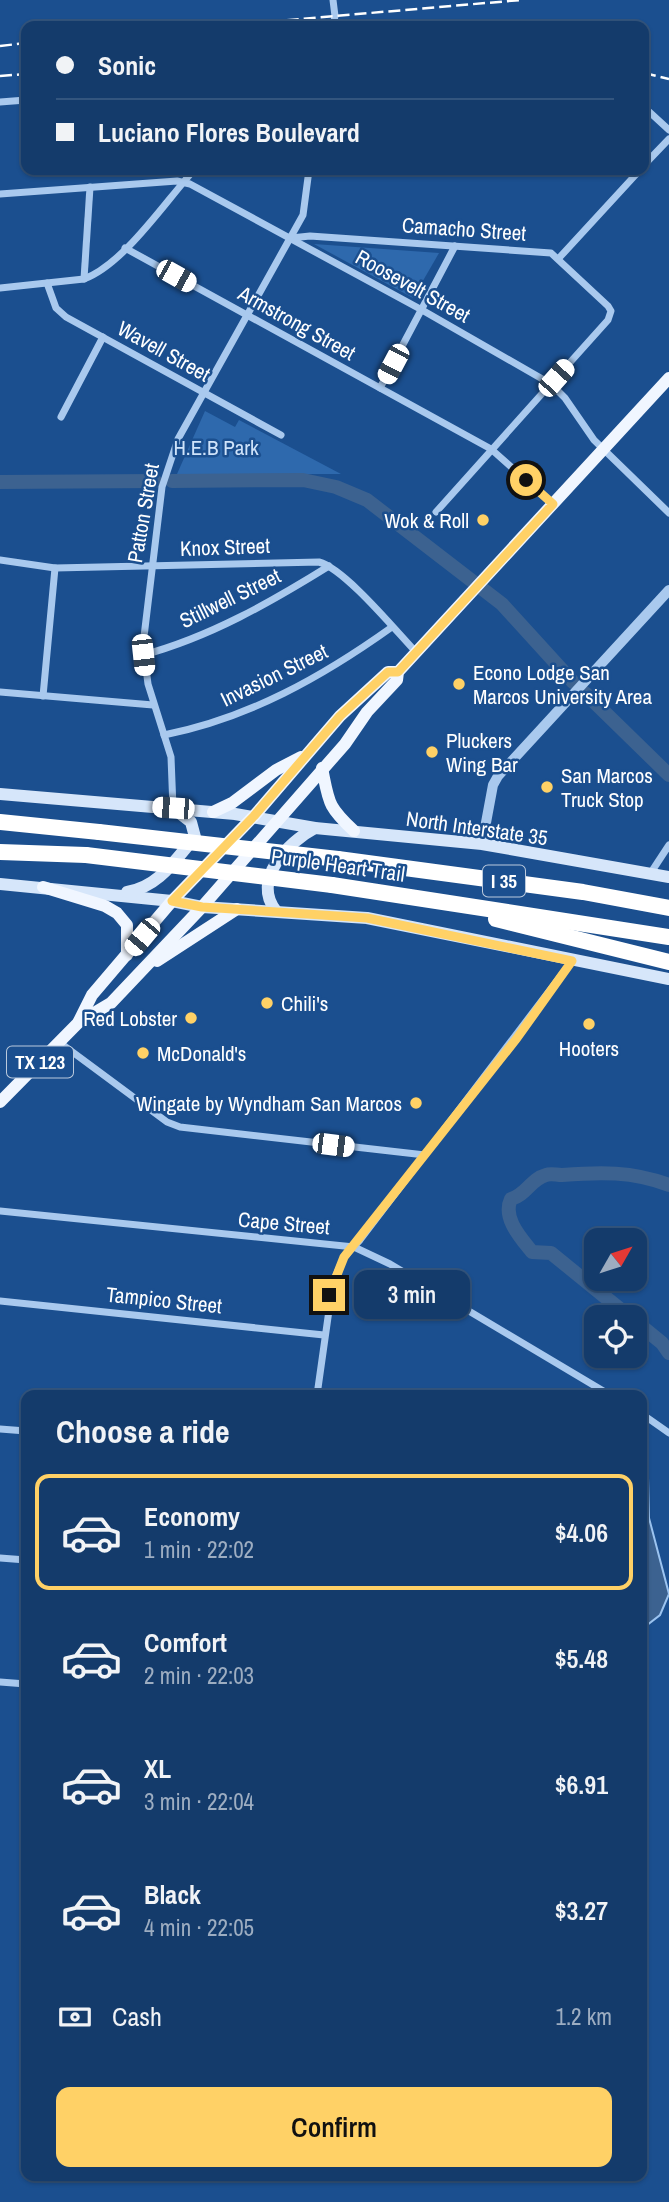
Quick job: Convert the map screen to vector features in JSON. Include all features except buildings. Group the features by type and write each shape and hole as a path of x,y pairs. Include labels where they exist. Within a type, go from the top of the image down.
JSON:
{"highway":[{"name":"Purple Heart Trail","path":"0,822 338,859 595,894 669,908"},
{"name":"Purple Heart Trail","path":"0,852 86,855 332,884 669,937"},
{"path":"395,894 669,962"},
{"path":"595,894 669,900"}],"main road":[{"path":"254,816 304,756 376,682 388,672 398,672 669,378"},
{"name":"TX 123","path":"79,1021 111,1003 202,907 345,744 368,712 397,680 398,672"},
{"path":"213,812 232,803 276,769 304,756"},
{"path":"322,768 323,788 328,801 354,831"},
{"name":"North Interstate 35","path":"0,794 254,816 315,828 482,844 669,877"},
{"path":"112,895 144,890 155,882 195,836 191,822 173,808"},
{"name":"TX 123","path":"0,1102 79,1021 92,995 172,901 254,816"},
{"path":"276,911 268,902 273,868 289,845 315,828"},
{"path":"0,884 172,901 202,907 367,918 669,979"},
{"path":"43,887 117,913 127,925 127,955"},
{"path":"142,971 237,909"}],"street":[{"path":"333,0 334,21"},
{"path":"0,102 21,100"},
{"path":"649,112 669,130"},
{"path":"649,161 669,139"},
{"path":"0,288 84,279 97,274 125,248 189,175"},
{"name":"Patton Street","path":"173,808 171,757 153,705 143,655 151,567 165,476 178,439 290,238 306,204 309,175"},
{"path":"436,512 608,320 611,312 559,258 635,175"},
{"path":"0,194 183,182"},
{"name":"Roosevelt Street","path":"183,182 422,310 551,384 603,449 669,513"},
{"path":"84,279 90,187"},
{"name":"Camacho Street","path":"290,238 310,236 551,253 559,258"},
{"path":"380,388 455,246"},
{"name":"Armstrong Street","path":"125,248 491,449 553,504"},
{"name":"Wavell Street","path":"47,283 60,313 281,435"},
{"path":"61,417 103,337"},
{"name":"Knox Street","path":"0,560 55,568 306,561 329,566"},
{"path":"329,566 416,652"},
{"name":"Stillwell Street","path":"143,655 207,632 263,606 329,566"},
{"path":"43,696 55,568"},
{"path":"482,844 493,785 498,776 669,590"},
{"name":"Invasion Street","path":"164,735 221,721 261,705 332,667 392,627"},
{"path":"0,692 153,705"},
{"path":"650,874 669,845"},
{"path":"318,1390 333,1282 344,1257 517,1038 572,961"},
{"path":"60,1042 167,1122 180,1126 425,1155"},
{"name":"Cape Street","path":"0,1211 354,1247 390,1264 602,1390"},
{"name":"Tampico Street","path":"0,1301 324,1335"},
{"path":"647,1418 669,1433"},
{"path":"0,1429 21,1431"},
{"path":"0,1558 21,1560"},
{"path":"0,1682 21,1684"}],"green space":[{"path":"314,244 439,253 413,298"},
{"name":"H.E.B Park","path":"205,411 235,427 239,420 341,474 177,474"}],"shaded area":[{"path":"647,1476 649,1518 669,1594 660,1615 647,1625"}],"waterway":[{"path":"172,481 303,480 336,487 367,500 502,604 573,682"},
{"path":"0,482 155,481"},
{"path":"585,693 669,775"},
{"path":"615,1305 551,1253 532,1252 511,1220 511,1199 536,1180 550,1174 616,1174 642,1177 669,1185"},
{"path":"647,1331 669,1353"}],"railway":[{"path":"277,21 521,0"},
{"path":"0,46 21,44"},
{"path":"0,76 21,74"},
{"path":"649,74 669,79"}],"place":[{"name":"Wok & Roll","path":"483,520"},
{"name":"Econo Lodge San Marcos University Area","path":"459,684"},
{"name":"Pluckers Wing Bar","path":"432,752"},
{"name":"San Marcos Truck Stop","path":"547,787"},
{"name":"Chili's","path":"267,1003"},
{"name":"Red Lobster","path":"191,1018"},
{"name":"Hooters","path":"589,1024"},
{"name":"McDonald's","path":"143,1053"},
{"name":"Wingate by Wyndham San Marcos","path":"416,1103"}],"route":[{"path":"329,1295 344,1257 517,1038 572,961 367,918 202,907 172,901 254,816 340,716 388,672 398,672 553,504 526,480"}]}
